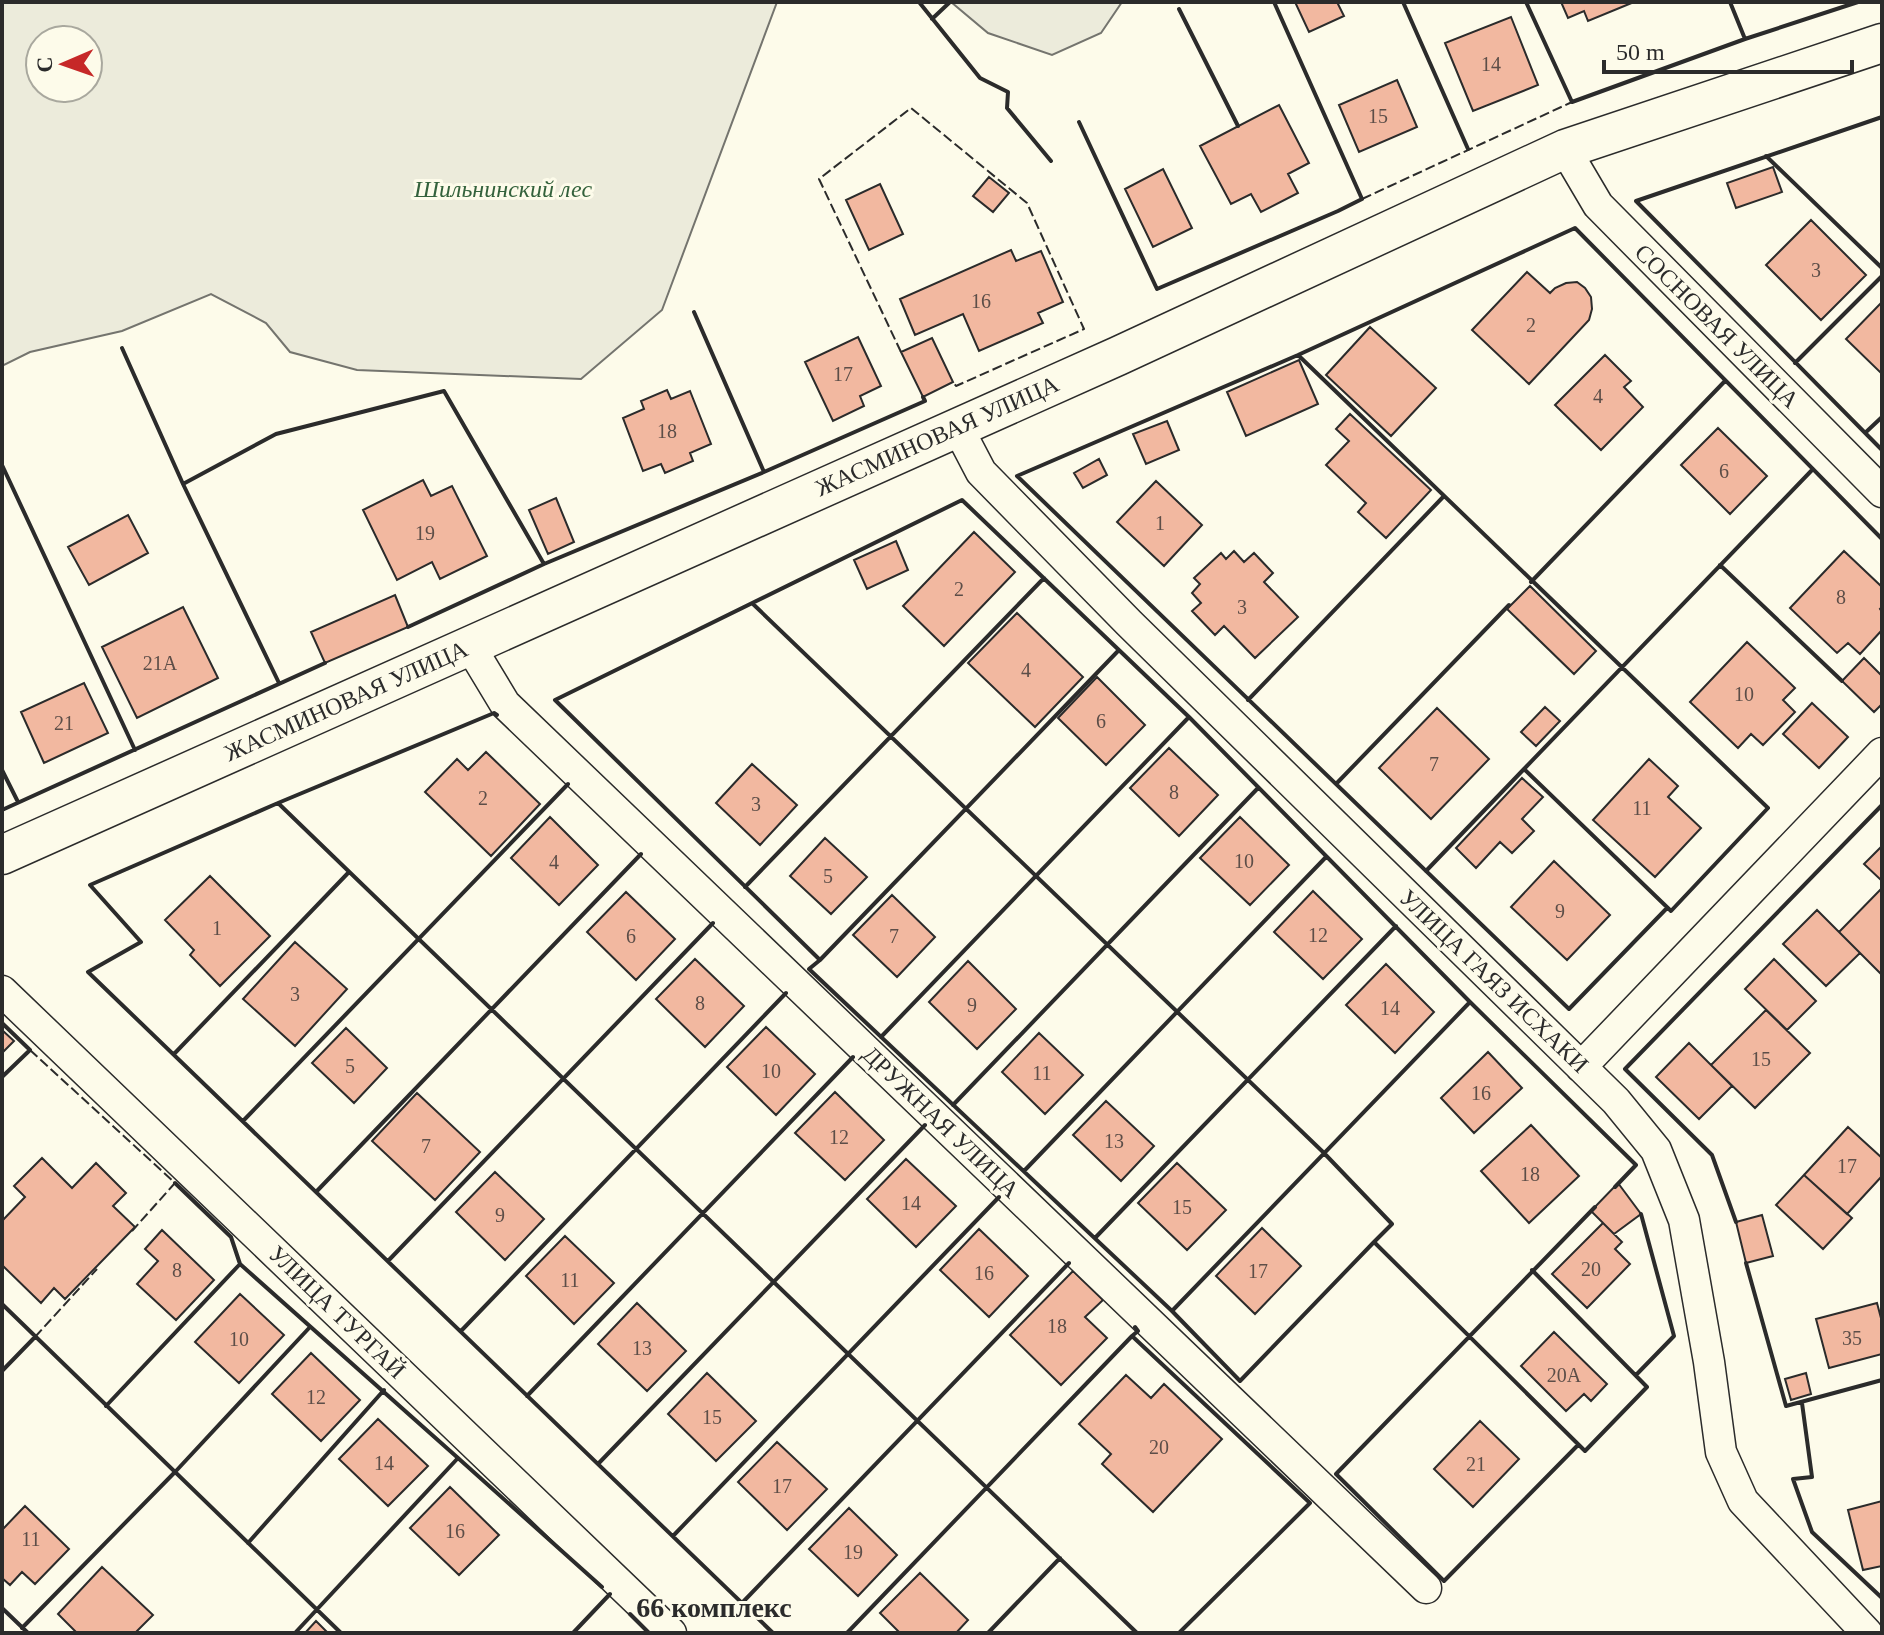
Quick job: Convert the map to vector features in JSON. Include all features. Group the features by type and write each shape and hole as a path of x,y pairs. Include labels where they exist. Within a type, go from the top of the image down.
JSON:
{"street":[{"name":"ЖАСМИНОВАЯ УЛИЦА","path":"2,855 1118,356 1565,149 1882,43"},
{"name":"СОСНОВАЯ УЛИЦА","path":"1565,149 1598,205 1882,492"},
{"name":"УЛИЦА ГАЯЗ ИСХАКИ","path":"958,428 981,472 1002,494 1129,623 1616,1101 1656,1150 1684,1220 1721,1452 1743,1501 1871,1627"},
{"name":"ДРУЖНАЯ УЛИЦА","path":"470,646 505,704 1426,1588"},
{"path":"1581,1067 1882,753"},
{"name":"УЛИЦА ТУРГАЙ","path":"2,991 671,1633"}],"green space":[{"name":"Шильнинский лес","path":"2,2 777,2 662,310 581,379 357,370 290,352 266,323 211,294 122,331 30,352 2,366"},
{"path":"951,2 1122,2 1101,33 1052,55 988,33"}],"building":[{"path":"1295,2 1337,2 1344,16 1309,32"},
{"path":"1561,2 1634,2 1588,21 1584,11 1568,18"},
{"path":"1511,17 1538,85 1473,111 1445,43"},
{"path":"1397,80 1417,127 1359,152 1339,105"},
{"path":"1279,105 1309,163 1288,174 1298,193 1261,212 1251,194 1231,204 1200,146"},
{"path":"1773,167 1782,192 1736,208 1727,183"},
{"path":"1163,169 1192,228 1153,247 1125,189"},
{"path":"989,177 1009,193 993,212 973,196"},
{"path":"880,184 903,234 869,250 846,200"},
{"path":"1811,220 1866,275 1821,320 1766,265"},
{"path":"1011,250 1016,261 1041,251 1063,302 1038,313 1043,323 979,351 963,314 915,335 900,299"},
{"path":"1527,272 1550,293 1566,283 1577,282 1591,297 1592,309 1589,320 1529,384 1472,330"},
{"path":"1882,302 1882,374 1846,339"},
{"path":"1370,327 1436,388 1391,436 1326,375"},
{"path":"858,337 881,386 860,396 864,406 833,421 805,362"},
{"path":"932,338 953,382 923,397 901,352"},
{"path":"1605,355 1631,381 1624,387 1643,407 1601,450 1555,405"},
{"path":"1299,360 1318,404 1246,436 1227,392"},
{"path":"667,390 671,399 690,391 711,444 690,453 693,461 665,473 661,464 643,471 623,418 644,409 641,401"},
{"path":"1350,414 1431,490 1386,538 1358,512 1366,503 1326,465 1349,441 1336,429"},
{"path":"1167,421 1179,450 1146,464 1133,434"},
{"path":"1718,428 1767,476 1730,514 1681,465"},
{"path":"1099,459 1107,475 1083,488 1074,473"},
{"path":"423,480 431,496 452,486 487,556 440,579 432,562 397,580 363,510"},
{"path":"1156,481 1202,525 1164,566 1117,522"},
{"path":"556,498 574,542 548,554 529,510"},
{"path":"128,515 148,553 89,585 68,547"},
{"path":"974,532 1015,572 944,646 903,606"},
{"path":"896,541 908,570 867,589 854,560"},
{"path":"1234,551 1244,562 1254,553 1273,573 1264,582 1298,617 1255,658 1224,626 1215,635 1192,611 1201,603 1192,593 1200,584 1194,578 1221,553 1226,559"},
{"path":"1844,551 1882,587 1882,630 1860,654 1848,643 1837,653 1790,608"},
{"path":"1530,586 1596,651 1574,674 1507,609"},
{"path":"395,595 408,627 325,663 311,632"},
{"path":"183,607 218,678 137,718 102,647"},
{"path":"1017,613 1083,677 1035,727 968,663"},
{"path":"1747,642 1795,688 1783,700 1795,712 1763,745 1751,734 1738,748 1690,702"},
{"path":"1864,658 1882,676 1882,704 1874,712 1842,681"},
{"path":"1097,677 1145,725 1106,765 1058,718"},
{"path":"84,683 108,733 44,763 21,712"},
{"path":"1812,703 1848,737 1819,768 1783,734"},
{"path":"1545,707 1560,721 1536,746 1521,732"},
{"path":"1437,708 1489,759 1431,819 1379,768"},
{"path":"1169,748 1218,795 1179,836 1130,788"},
{"path":"486,752 540,804 491,856 425,792 457,759 468,770"},
{"path":"1649,759 1678,786 1668,797 1701,828 1655,877 1593,820"},
{"path":"752,764 797,805 760,845 716,803"},
{"path":"1522,778 1543,797 1522,819 1534,831 1512,853 1500,842 1476,868 1456,848"},
{"path":"550,817 598,865 559,905 511,858"},
{"path":"1240,817 1289,865 1250,905 1200,858"},
{"path":"825,838 867,877 831,914 790,876"},
{"path":"1882,846 1882,881 1864,864"},
{"path":"1554,861 1610,915 1567,960 1511,907"},
{"path":"210,876 270,936 220,986 190,955 194,950 165,920"},
{"path":"1882,888 1882,975 1839,932"},
{"path":"1313,891 1362,939 1323,979 1274,932"},
{"path":"626,892 675,939 636,980 587,932"},
{"path":"892,895 935,937 897,977 853,935"},
{"path":"1817,910 1860,953 1826,986 1783,944"},
{"path":"295,942 347,989 295,1046 243,999"},
{"path":"695,959 744,1006 705,1047 656,999"},
{"path":"1774,959 1816,1001 1787,1030 1745,989"},
{"path":"968,961 1016,1009 977,1049 929,1002"},
{"path":"1386,964 1434,1012 1395,1053 1346,1005"},
{"path":"1766,1010 1810,1053 1755,1108 1711,1065"},
{"path":"766,1027 815,1074 776,1115 727,1067"},
{"path":"346,1028 387,1068 354,1103 312,1063"},
{"path":"2,1030 14,1041 2,1053"},
{"path":"1039,1033 1083,1075 1045,1114 1002,1072"},
{"path":"1689,1043 1732,1086 1699,1119 1656,1077"},
{"path":"1488,1052 1522,1088 1474,1133 1441,1098"},
{"path":"835,1092 884,1140 845,1180 795,1133"},
{"path":"417,1093 480,1152 435,1200 372,1141"},
{"path":"1106,1101 1154,1146 1121,1181 1073,1135"},
{"path":"1531,1125 1579,1176 1529,1223 1481,1171"},
{"path":"1848,1127 1882,1158 1882,1176 1847,1214 1804,1175"},
{"path":"42,1158 72,1188 96,1163 126,1193 113,1206 135,1227 65,1299 54,1288 41,1303 2,1265 2,1221 25,1197 14,1186"},
{"path":"906,1159 956,1206 916,1247 867,1199"},
{"path":"1177,1163 1226,1210 1187,1250 1138,1203"},
{"path":"495,1172 544,1219 505,1260 456,1212"},
{"path":"1804,1175 1852,1218 1823,1249 1776,1205"},
{"path":"1618,1183 1641,1214 1614,1234 1591,1211"},
{"path":"1762,1215 1773,1256 1746,1263 1736,1222"},
{"path":"1603,1223 1622,1242 1615,1249 1630,1264 1587,1308 1552,1274"},
{"path":"1262,1228 1301,1266 1255,1314 1216,1276"},
{"path":"979,1229 1028,1276 989,1317 940,1270"},
{"path":"162,1230 214,1280 176,1320 137,1284 158,1261 145,1249"},
{"path":"565,1236 614,1283 574,1324 526,1276"},
{"path":"1073,1271 1103,1300 1085,1317 1107,1338 1061,1385 1010,1335"},
{"path":"240,1294 284,1335 239,1383 195,1342"},
{"path":"637,1303 686,1351 647,1391 598,1344"},
{"path":"1877,1303 1882,1322 1882,1354 1829,1368 1816,1319"},
{"path":"1554,1332 1607,1384 1591,1401 1584,1394 1566,1411 1521,1366"},
{"path":"311,1353 360,1400 321,1441 272,1394"},
{"path":"707,1373 756,1421 716,1461 668,1414"},
{"path":"1806,1373 1811,1394 1791,1400 1785,1379"},
{"path":"1126,1375 1151,1398 1164,1384 1222,1439 1153,1512 1102,1464 1111,1454 1079,1424"},
{"path":"378,1419 428,1466 388,1506 339,1459"},
{"path":"1480,1421 1519,1459 1473,1507 1434,1469"},
{"path":"777,1442 827,1489 787,1530 738,1482"},
{"path":"450,1487 499,1535 459,1575 410,1528"},
{"path":"1882,1501 1882,1566 1863,1570 1848,1510"},
{"path":"25,1506 69,1549 35,1584 22,1572 10,1585 2,1578 2,1530"},
{"path":"849,1508 897,1555 858,1596 809,1549"},
{"path":"102,1567 153,1615 135,1633 77,1633 58,1614"},
{"path":"920,1573 968,1620 956,1633 900,1633 880,1613"},
{"path":"316,1621 328,1633 305,1633"}],"fence":[{"path":"1362,199 1572,102"},
{"path":"901,352 819,179 911,108 1027,203 1084,329 956,386 953,382"},
{"path":"30,1050 175,1183 132,1231"},
{"path":"35,1337 97,1269"}],"wall":[{"path":"919,2 980,78 1008,92 1007,108 1051,161"},
{"path":"932,19 950,2"},
{"path":"1079,122 1157,289 1362,199 1274,2"},
{"path":"1403,2 1468,149"},
{"path":"1526,2 1572,102 1745,39"},
{"path":"1730,2 1745,39 1858,2"},
{"path":"1179,9 1238,126"},
{"path":"1882,117 1636,201 1882,450"},
{"path":"1766,156 1882,268"},
{"path":"1667,908 1569,1009 1017,476 1298,355 1575,228 1882,539"},
{"path":"1795,363 1882,276"},
{"path":"408,627 544,564 764,472 694,312"},
{"path":"122,348 183,484 279,683"},
{"path":"1298,355 1416,468 1474,525 1592,638 1650,695 1768,808 1671,911 1524,769 1597,694 1633,656 1813,469"},
{"path":"1531,582 1725,381"},
{"path":"183,484 276,434 444,391 544,564"},
{"path":"764,472 925,401 923,397"},
{"path":"1865,433 1882,417"},
{"path":"2,465 135,750"},
{"path":"1248,700 1444,496"},
{"path":"1374,1242 1240,1381 1172,1311 809,969 820,960 555,700 962,500 1189,717 1636,1165 1615,1187"},
{"path":"1720,565 1842,681"},
{"path":"745,887 1044,578"},
{"path":"753,604 1323,1152 1392,1224 1374,1242 1585,1451 1647,1387 1532,1270"},
{"path":"1336,784 1509,605"},
{"path":"820,960 1118,651"},
{"path":"2,810 325,663"},
{"path":"497,715 494,713 278,803 90,885 141,942 88,972 773,1633"},
{"path":"881,1037 1189,717"},
{"path":"1426,871 1524,769"},
{"path":"2,770 18,802"},
{"path":"243,1121 568,784"},
{"path":"953,1105 1258,788"},
{"path":"278,803 1137,1633"},
{"path":"1736,1222 1712,1155 1625,1069 1882,805"},
{"path":"316,1192 641,854"},
{"path":"1024,1171 1326,857"},
{"path":"174,1054 349,872"},
{"path":"388,1261 713,923"},
{"path":"1095,1238 1396,926"},
{"path":"461,1331 786,993"},
{"path":"1172,1311 1470,1002"},
{"path":"2,1023 30,1050 2,1077"},
{"path":"527,1396 853,1057"},
{"path":"598,1464 925,1125"},
{"path":"175,1183 231,1237 240,1264 458,1458"},
{"path":"673,1536 999,1197"},
{"path":"1578,1445 1444,1581 1336,1474 1595,1207"},
{"path":"1636,1375 1674,1336 1641,1214"},
{"path":"742,1603 1069,1263"},
{"path":"1746,1263 1786,1406 1882,1380"},
{"path":"106,1406 240,1264"},
{"path":"2,1304 341,1633"},
{"path":"22,1628 176,1471 310,1327"},
{"path":"1135,1327 1138,1331 1132,1336 1310,1503 1179,1633"},
{"path":"847,1633 1132,1336"},
{"path":"2,1371 35,1337"},
{"path":"248,1543 384,1390"},
{"path":"1802,1403 1812,1477 1793,1479 1812,1532 1882,1598"},
{"path":"295,1633 458,1458 602,1587"},
{"path":"988,1633 1060,1558"},
{"path":"573,1633 610,1594"},
{"path":"2,1608 28,1633"},
{"path":"630,1614 649,1633"}],"district":[{"name":"66 комплекс","path":"714,1607"}]}
